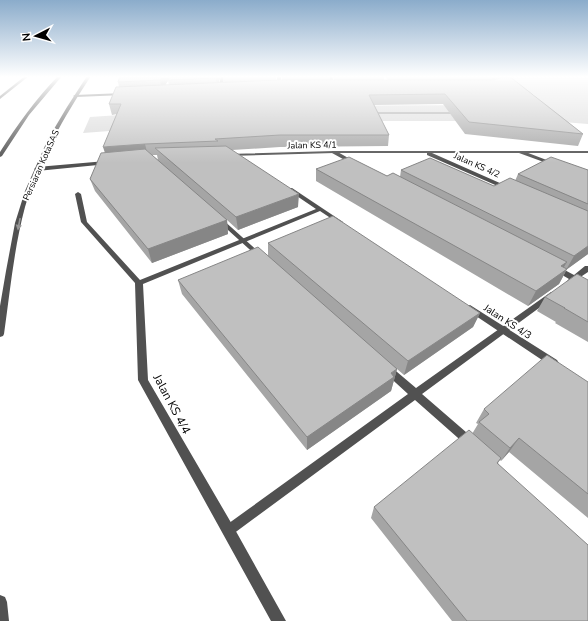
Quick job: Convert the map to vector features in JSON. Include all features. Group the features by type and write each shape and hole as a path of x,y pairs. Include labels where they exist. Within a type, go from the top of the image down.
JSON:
{"street":[{"path":"0,156 14,131 34,105"},
{"name":"Persiaran KotaSAS","path":"0,334 10,267 22,208 37,170 70,105"},
{"path":"334,152 362,167"},
{"name":"Jalan KS 4/1","path":"221,155 334,152 588,152"},
{"name":"Jalan KS 4/2","path":"425,152 517,193"},
{"path":"521,152 558,165"},
{"path":"236,154 249,163"},
{"path":"37,170 111,162"},
{"path":"282,184 347,227"},
{"path":"78,194 84,222 139,283 320,210"},
{"path":"214,215 267,262"},
{"path":"553,268 588,286"},
{"path":"229,530 588,268"},
{"name":"Jalan KS 4/4","path":"139,283 143,380 279,621"},
{"name":"Jalan KS 4/3","path":"464,304 562,368"},
{"path":"380,362 475,447"},
{"path":"0,602 2,621"}],"shaded area":[{"path":"588,105 588,124 551,121 242,121 83,133 90,117 256,106"}],"building":[{"path":"121,105 374,105 389,135 280,135 215,139 218,141 103,147"},
{"path":"454,105 546,105 583,134 469,122"},
{"path":"226,146 299,194 236,217 155,148"},
{"path":"145,149 227,220 148,249 90,179 101,153"},
{"path":"349,157 387,176 393,173 567,262 561,266 567,269 536,291 316,169"},
{"path":"551,157 588,170 588,204 518,174"},
{"path":"430,158 494,186 510,178 588,211 588,246 574,256 401,170"},
{"path":"333,216 480,313 408,361 268,243"},
{"path":"258,247 397,369 391,373 394,377 307,437 178,280"},
{"path":"577,274 588,280 588,322 545,297"},
{"path":"547,355 588,382 588,494 519,438 510,448 479,422 489,414 484,409"},
{"path":"469,430 501,458 497,463 588,545 588,621 467,621 374,507"}],"waterway":[{"path":"369,113 459,113"}]}
